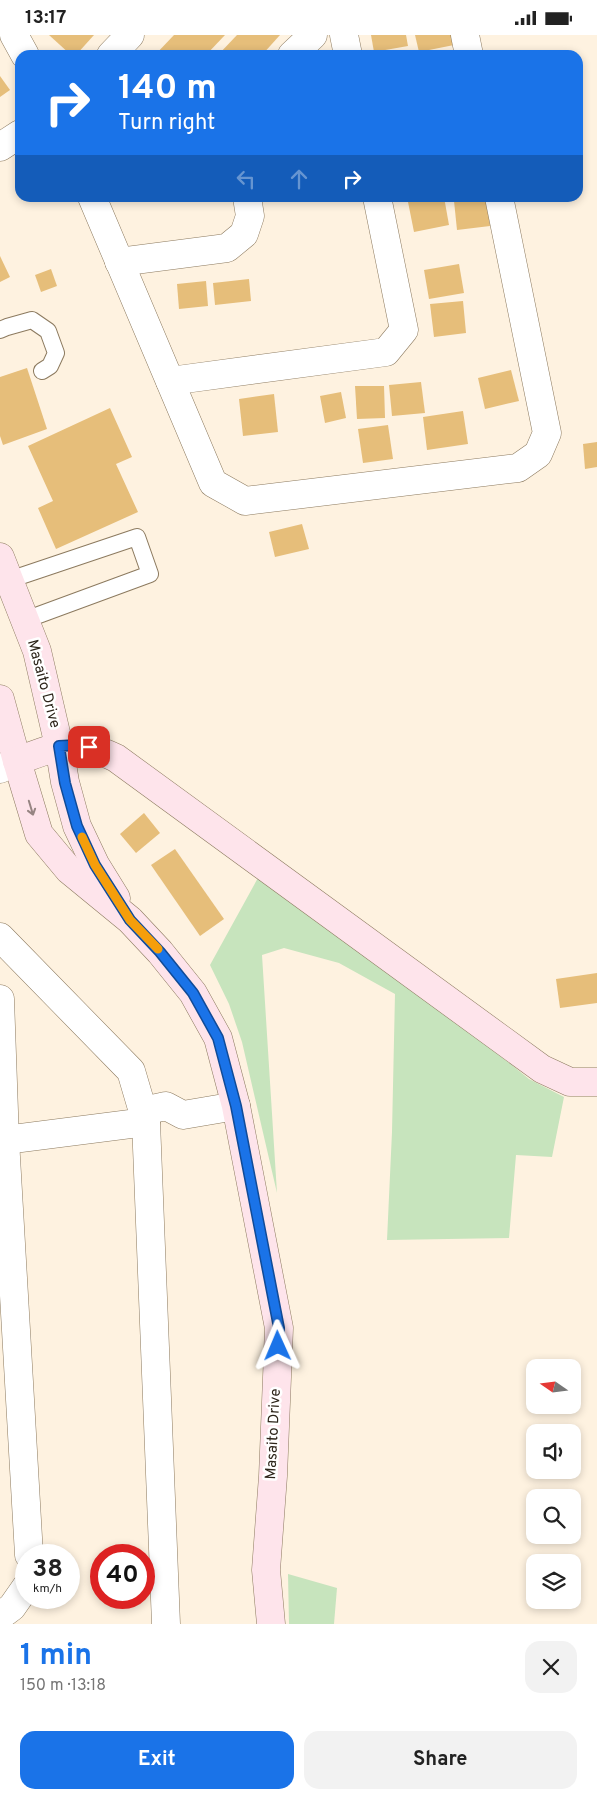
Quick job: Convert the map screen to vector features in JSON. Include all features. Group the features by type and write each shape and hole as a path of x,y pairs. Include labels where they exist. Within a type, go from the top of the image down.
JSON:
{"street":[{"path":"14,35 22,50"},
{"path":"115,50 130,35"},
{"path":"297,50 313,35"},
{"path":"344,35 347,50"},
{"path":"465,35 469,50"},
{"path":"0,147 15,137"},
{"path":"94,202 213,483 245,501 518,468 538,454 547,433 500,202"},
{"path":"119,262 227,248 244,234 250,216 248,202"},
{"path":"170,381 386,352 404,330 378,202"},
{"name":"Masaito Drive","path":"5,569 36,651 59,746 65,783 77,826 95,865 130,920"},
{"name":"Masaito Drive","path":"0,699 8,765 40,834 69,870 130,920 160,952 193,993 218,1038 236,1106 279,1328 273,1475 266,1570 271,1624"},
{"path":"8,765 59,746 78,745 99,749 116,758 542,1069 570,1082 597,1082"},
{"path":"0,937 131,1071 145,1122 166,1624"},
{"path":"0,999 5,1141 28,1544"},
{"path":"5,1141 145,1122 166,1106 183,1115 236,1106"},
{"path":"0,1616 15,1603"}],"lane":[{"path":"0,330 32,321 48,331 56,353 50,366 42,371"},
{"path":"5,569 137,537 150,574 25,619"}],"green space":[{"path":"259,876 396,972 529,1079 564,1097 552,1157 516,1155 509,1238 387,1240 395,994 339,963 284,948 262,955 277,1193 242,1042 229,1004 210,965"},
{"path":"288,1574 337,1588 334,1624 289,1624"}],"building":[{"path":"49,35 94,35 80,50 66,50"},
{"path":"174,35 225,35 211,50 160,50"},
{"path":"237,35 280,35 266,50 223,50"},
{"path":"371,35 406,35 408,46 374,50"},
{"path":"415,35 452,35 454,45 419,50"},
{"path":"0,76 10,90 0,97"},
{"path":"408,202 445,202 449,225 414,232"},
{"path":"454,202 487,202 490,226 457,230"},
{"path":"0,256 10,277 0,282"},
{"path":"459,264 464,293 429,299 424,270"},
{"path":"51,269 57,286 41,292 35,275"},
{"path":"249,279 251,301 215,305 213,283"},
{"path":"206,281 208,306 179,309 177,284"},
{"path":"463,301 466,333 434,337 430,304"},
{"path":"27,368 47,429 3,445 0,436 0,377"},
{"path":"511,370 519,401 485,409 478,378"},
{"path":"421,382 425,413 392,416 389,385"},
{"path":"355,386 384,386 385,418 357,419"},
{"path":"341,392 346,418 325,423 320,396"},
{"path":"274,394 278,432 243,436 239,399"},
{"path":"110,408 132,457 116,464 138,512 56,549 38,508 53,501 28,446"},
{"path":"463,411 468,444 427,450 423,417"},
{"path":"388,425 393,459 363,463 358,429"},
{"path":"597,442 597,467 585,469 583,444"},
{"path":"302,524 309,549 275,557 269,532"},
{"path":"144,813 160,833 136,853 120,834"},
{"path":"175,849 224,919 200,936 151,865"},
{"path":"597,973 597,1003 560,1008 556,979"}],"slow traffic":[{"path":"82,837 95,865 130,920 158,949"}],"route":[{"path":"89,747 78,745 59,746 65,783 77,826 95,865 130,920 160,952 193,993 218,1038 236,1106 279,1328 278,1346"}]}
